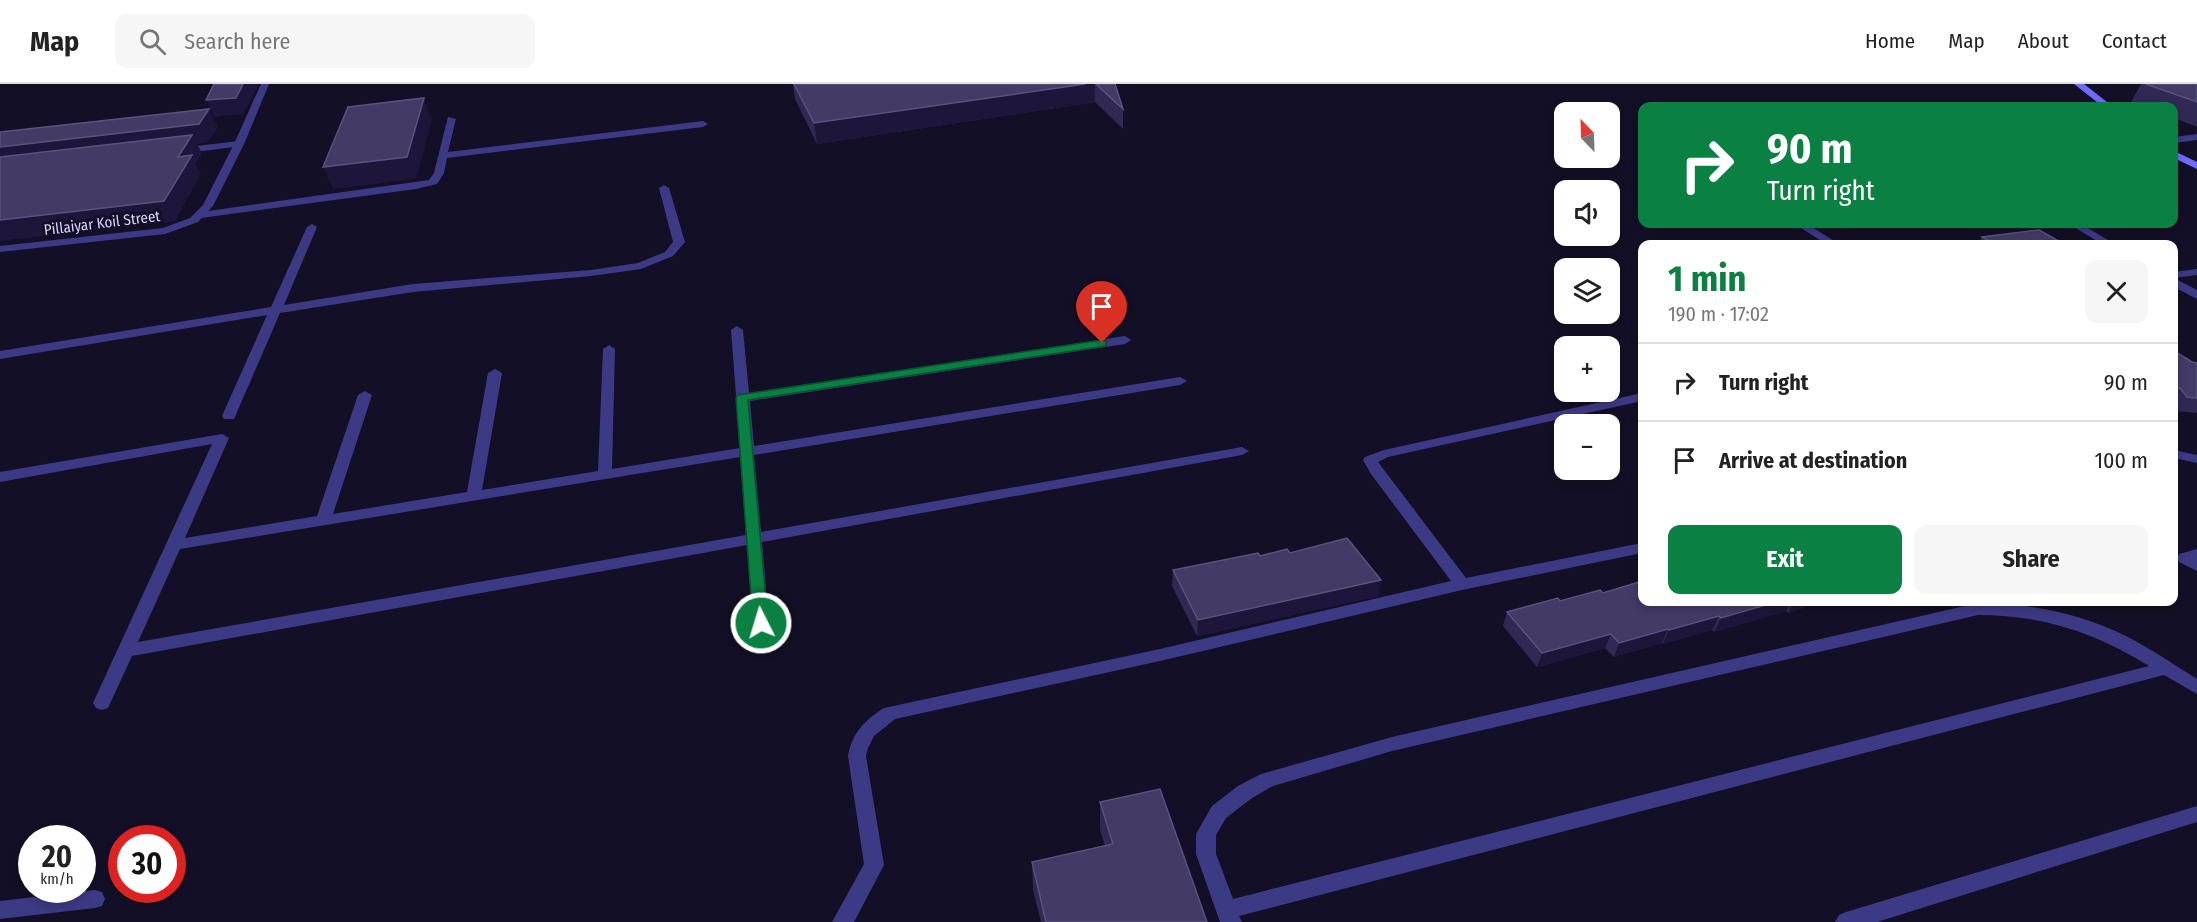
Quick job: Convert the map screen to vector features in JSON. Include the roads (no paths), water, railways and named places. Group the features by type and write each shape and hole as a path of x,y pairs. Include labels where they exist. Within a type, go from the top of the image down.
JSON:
{"street":[{"path":"201,215 208,206 239,144 265,84"},
{"path":"2078,84 2102,102"},
{"path":"201,215 433,182 440,173 451,119"},
{"path":"443,156 703,124"},
{"path":"2178,139 2197,136"},
{"path":"162,153 239,144"},
{"path":"2178,156 2197,166"},
{"path":"0,355 413,288 591,273 640,266 669,254 678,242 664,188"},
{"name":"Pillaiyar Koil Street","path":"0,249 165,231 185,225 201,215"},
{"path":"229,416 312,227"},
{"path":"1807,228 1826,240"},
{"path":"2081,228 2102,240"},
{"path":"2178,274 2197,272"},
{"path":"2178,284 2197,295"},
{"path":"736,330 761,623"},
{"path":"742,398 1125,340"},
{"path":"605,475 609,349"},
{"path":"474,496 495,374"},
{"path":"172,545 1180,381"},
{"path":"322,521 365,395"},
{"path":"1462,584 1370,460 1384,454 1638,398"},
{"path":"0,477 222,438 102,703"},
{"path":"125,651 1242,451"},
{"path":"2178,455 2197,459"},
{"path":"843,922 874,866 857,756 859,742 875,723 890,713 1160,655 1462,584 1638,549"},
{"path":"2165,668 1229,916 1206,854 1206,834 1219,812 1245,792 1268,780 1392,744 1978,609 2006,608 2083,625 2110,636 2165,668 2197,687"},
{"path":"1846,922 2197,814"},
{"path":"0,910 60,903"}]}
